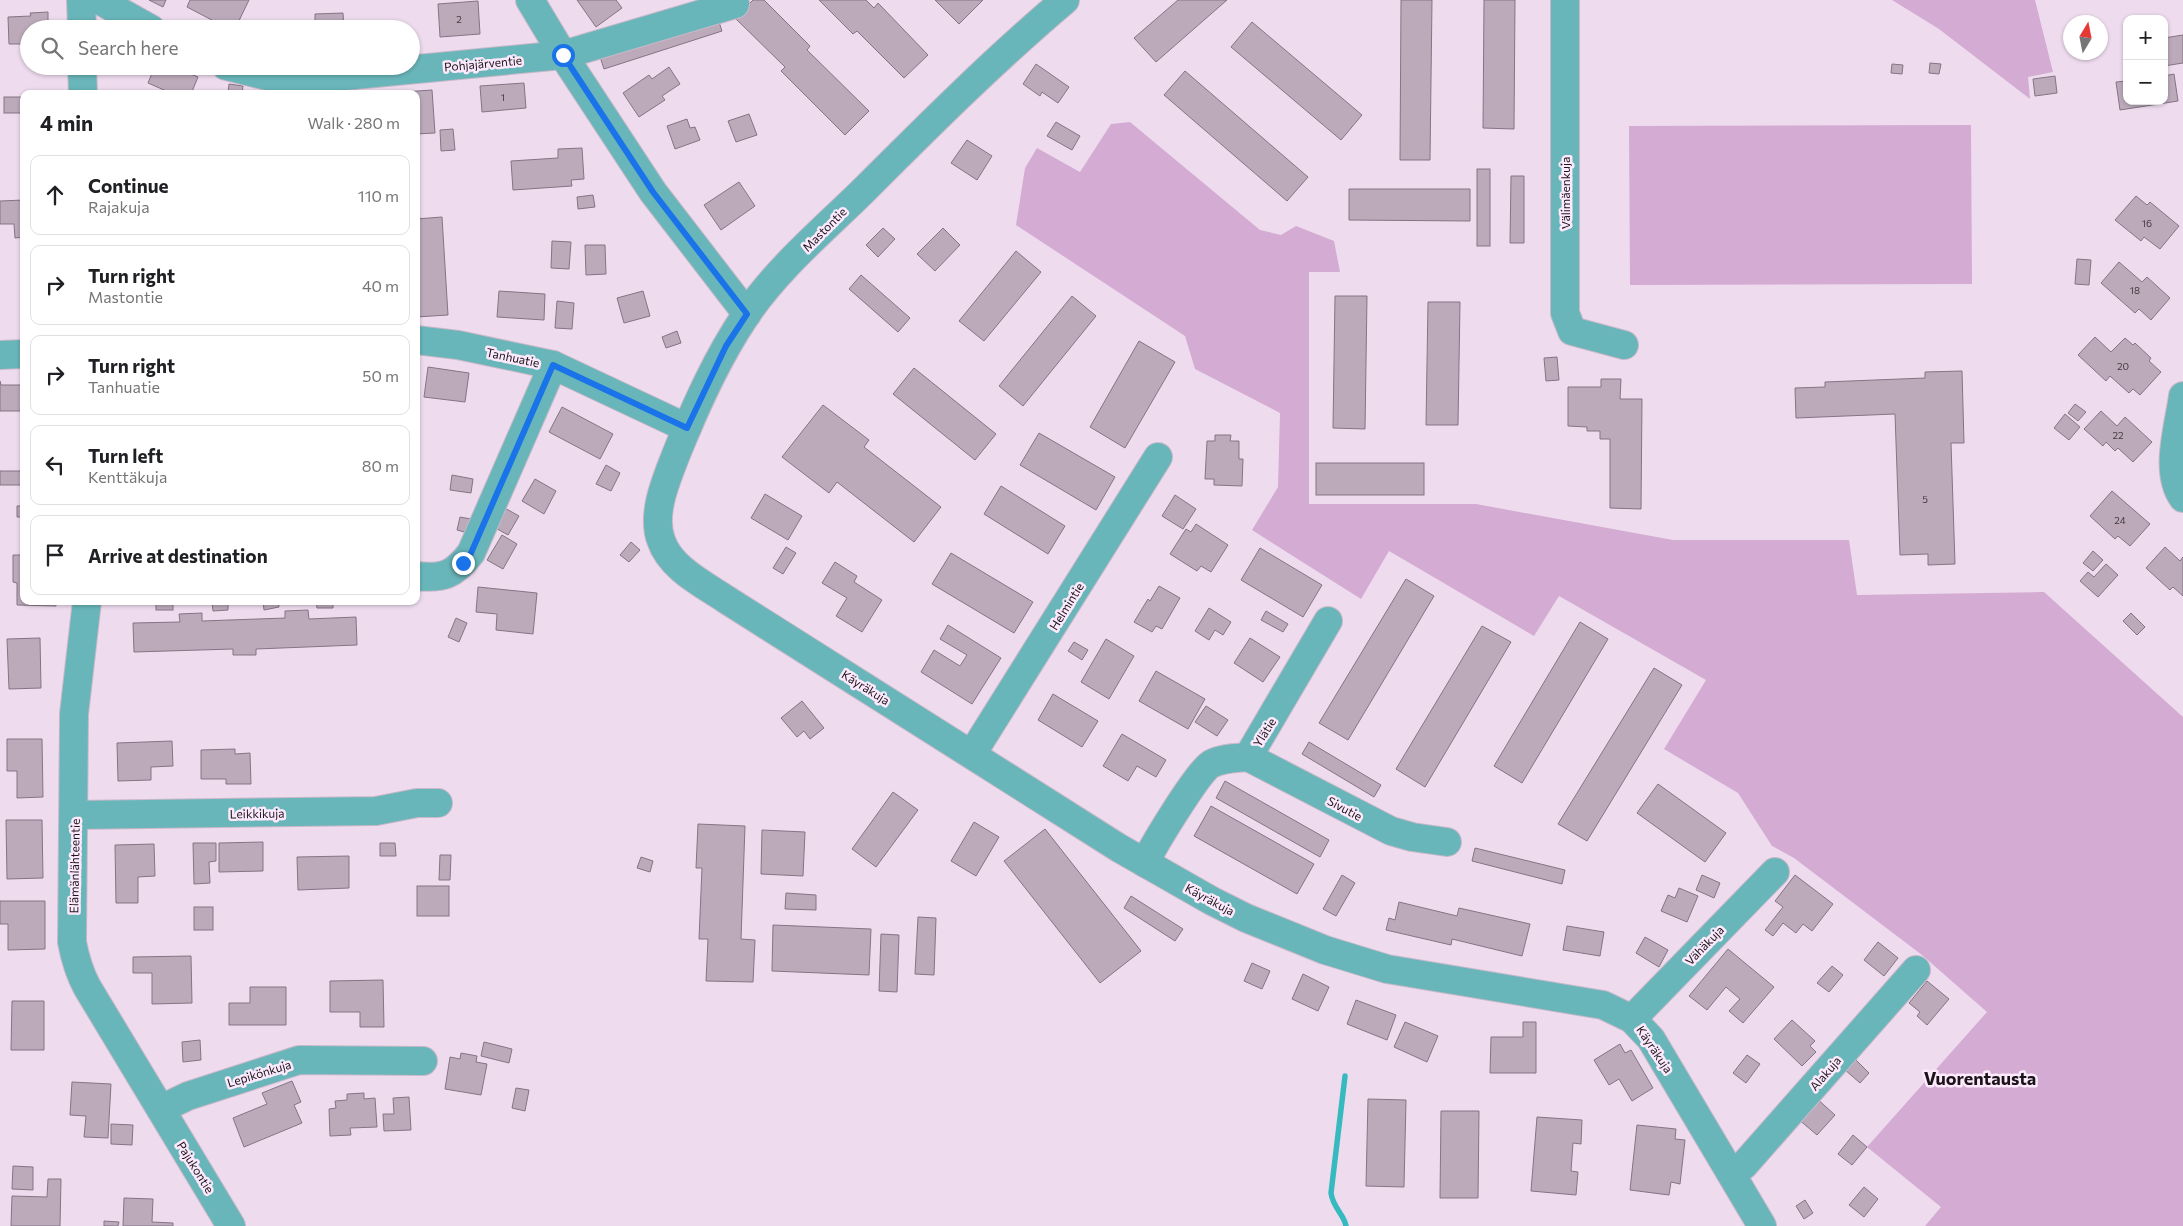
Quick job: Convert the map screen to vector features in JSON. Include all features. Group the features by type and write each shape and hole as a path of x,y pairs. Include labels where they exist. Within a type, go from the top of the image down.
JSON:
{"street":[{"path":"81,0 82,20"},
{"path":"99,0 135,20"},
{"path":"530,0 563,55 653,192 747,314"},
{"name":"Mastontie","path":"659,512 673,464 687,428 726,346 768,287 980,74 1065,0"},
{"name":"Välimäenkuja","path":"1565,0 1566,313 1572,331 1624,345"},
{"name":"Pohjajärventie","path":"420,69 563,55 735,4"},
{"path":"82,75 83,90"},
{"name":"Pohjajärventie","path":"263,75 313,79 355,75"},
{"name":"Tanhuatie","path":"420,340 458,345 553,365 687,428"},
{"path":"0,355 20,354"},
{"path":"420,576 434,578 446,576 463,563 471,553 553,365"},
{"path":"2183,396 2174,456 2174,476 2178,491 2183,498"},
{"name":"Helmintie","path":"972,754 1158,457"},
{"name":"Käyräkuja","path":"659,512 658,529 664,548 678,565 694,578 1145,863 1212,901 1246,918 1356,960 1418,976 1602,1005 1632,1019 1651,1039 1732,1174 1756,1225"},
{"name":"Elämänlähteentie","path":"87,605 74,714 75,815 72,942 80,974 161,1109"},
{"name":"Ylätie","path":"1145,863 1153,846 1205,769 1223,760 1248,758 1328,621"},
{"name":"Sivutie","path":"1248,758 1391,831 1412,837 1447,842"},
{"name":"Leikkikuja","path":"75,815 369,811 417,803 438,803"},
{"name":"Vähäkuja","path":"1632,1019 1775,872"},
{"name":"Alakuja","path":"1732,1174 1744,1165 1916,970"},
{"name":"Lepikönkuja","path":"161,1109 188,1096 299,1060 423,1061"},
{"name":"Pajukontie","path":"161,1109 231,1226"}],"shaded area":[{"path":"1892,0 2035,0 2053,72 2028,77 2030,99 1939,29"},
{"path":"1130,122 1260,230 1281,235 1296,226 1334,241 1340,272 1309,272 1309,504 1476,504 1673,540 1849,540 1857,595 2044,592 2183,717 2183,1226 1925,1226 1941,1207 1867,1147 1987,1012 1922,955 1794,858 1772,846 1738,793 1664,749 1706,680 1559,596 1534,636 1389,551 1361,599 1252,530 1278,487 1280,413 1195,369 1185,336 1016,225 1025,168 1037,148 1080,172 1111,124"},
{"path":"1971,125 1972,284 1630,285 1629,126"}],"building":[{"path":"149,0 166,0 163,7"},
{"path":"190,0 249,0 239,20 212,20 187,7"},
{"path":"577,0 616,0 622,8 596,27"},
{"path":"753,0 764,0 810,46 807,50 869,111 845,135 781,71 785,67 735,18"},
{"path":"819,0 866,0 874,8 878,3 928,55 904,78 857,31 853,34"},
{"path":"935,0 983,0 959,24"},
{"path":"1178,0 1227,0 1156,62 1134,38"},
{"path":"1401,0 1432,0 1430,160 1400,160"},
{"path":"1484,0 1515,0 1514,129 1483,128"},
{"path":"478,1 480,34 440,37 438,4"},
{"path":"48,12 48,20 20,20 20,44 9,44 8,17 31,16 30,13"},
{"path":"343,13 343,20 315,20 315,14"},
{"path":"717,16 722,31 604,69 599,54"},
{"path":"1252,22 1362,115 1341,140 1231,47"},
{"path":"2183,35 2183,63 2168,65 2168,37"},
{"path":"1930,63 1941,64 1939,74 1929,73"},
{"path":"1036,64 1069,87 1058,103 1042,92 1040,96 1023,84"},
{"path":"1892,64 1903,65 1902,74 1891,73"},
{"path":"669,67 680,84 662,96 665,100 639,117 623,93 649,75 652,79"},
{"path":"1185,71 1308,177 1287,201 1164,95"},
{"path":"2174,74 2178,101 2168,103 2168,75"},
{"path":"151,75 193,75 198,77 193,90 164,90 148,83"},
{"path":"2055,76 2057,93 2035,96 2033,79"},
{"path":"2123,81 2123,105 2152,105 2120,110 2116,82"},
{"path":"524,83 526,108 482,112 480,86"},
{"path":"229,84 243,86 242,90 228,90"},
{"path":"432,90 435,133 420,134 420,91"},
{"path":"4,97 20,97 20,113 4,113"},
{"path":"749,114 757,135 736,142 728,121"},
{"path":"687,119 690,128 695,127 700,140 675,149 667,126"},
{"path":"1056,122 1080,136 1072,150 1047,136"},
{"path":"453,129 455,150 441,151 440,130"},
{"path":"967,140 992,156 977,180 951,163"},
{"path":"582,148 584,179 571,180 572,186 513,190 511,161 558,158 558,149"},
{"path":"1477,169 1490,169 1490,246 1477,246"},
{"path":"1511,176 1524,176 1524,243 1510,243"},
{"path":"739,182 755,206 721,230 704,205"},
{"path":"1349,189 1470,189 1470,221 1349,220"},
{"path":"593,195 595,207 578,209 577,197"},
{"path":"2136,196 2147,205 2150,202 2179,226 2160,249 2144,237 2141,241 2115,220"},
{"path":"20,200 20,237 15,238 14,224 0,224 0,201"},
{"path":"442,217 448,315 420,317 420,219"},
{"path":"883,228 895,239 878,257 866,245"},
{"path":"943,228 960,245 935,271 917,254"},
{"path":"552,241 571,242 569,269 551,268"},
{"path":"585,245 605,245 606,274 586,275"},
{"path":"1016,251 1041,272 984,341 959,321"},
{"path":"2077,259 2091,260 2089,285 2075,284"},
{"path":"2119,262 2142,282 2147,277 2170,298 2151,320 2139,309 2135,313 2101,283"},
{"path":"861,275 910,318 898,332 849,289"},
{"path":"499,291 545,294 544,320 497,317"},
{"path":"643,291 650,316 624,323 617,298"},
{"path":"1072,296 1096,316 1023,406 999,386"},
{"path":"1335,296 1367,296 1365,429 1333,428"},
{"path":"557,301 574,303 572,329 555,328"},
{"path":"1428,302 1460,302 1458,425 1426,425"},
{"path":"677,331 681,343 666,348 662,337"},
{"path":"2095,337 2111,352 2125,338 2133,345 2135,343 2151,358 2149,361 2161,372 2140,395 2133,389 2129,393 2110,376 2106,381 2078,355"},
{"path":"1139,341 1175,362 1125,448 1090,427"},
{"path":"1557,357 1559,380 1546,381 1544,358"},
{"path":"428,367 469,373 465,402 424,397"},
{"path":"914,368 996,434 975,460 893,394"},
{"path":"1962,371 1964,443 1951,443 1955,564 1928,565 1928,554 1900,555 1895,414 1796,418 1795,388 1825,387 1825,382 1925,378 1925,372"},
{"path":"1601,379 1621,379 1620,399 1642,399 1641,509 1610,508 1610,439 1600,439 1600,431 1587,431 1587,427 1568,426 1568,387 1601,387"},
{"path":"0,381 1,385 20,385 20,411 0,411"},
{"path":"2075,404 2086,412 2078,421 2068,413"},
{"path":"823,405 869,440 864,447 941,507 914,542 837,482 829,493 782,457"},
{"path":"562,407 613,434 600,459 549,432"},
{"path":"2101,411 2117,426 2125,417 2152,442 2133,462 2118,448 2115,451 2106,442 2103,446 2084,429"},
{"path":"2065,414 2080,427 2069,440 2054,428"},
{"path":"1039,433 1115,477 1096,510 1020,465"},
{"path":"1215,435 1231,435 1230,441 1239,441 1239,459 1243,459 1242,486 1214,485 1214,479 1205,479 1207,441 1215,441"},
{"path":"1316,463 1424,463 1424,495 1316,495"},
{"path":"606,465 620,473 611,491 596,484"},
{"path":"0,471 20,471 20,485 0,485"},
{"path":"452,475 473,479 471,493 450,490"},
{"path":"535,479 556,491 544,514 522,501"},
{"path":"1001,486 1065,526 1048,554 984,514"},
{"path":"2112,491 2150,524 2130,546 2118,536 2115,539 2090,516"},
{"path":"765,494 802,516 788,540 751,518"},
{"path":"1175,495 1196,509 1183,529 1162,516"},
{"path":"17,506 20,506 20,517 17,517"},
{"path":"503,507 519,516 508,535 492,526"},
{"path":"460,517 471,519 468,533 457,530"},
{"path":"1196,524 1228,545 1211,572 1201,566 1197,571 1170,554 1186,529 1191,532"},
{"path":"502,535 517,544 503,569 487,560"},
{"path":"631,542 640,550 629,562 620,555"},
{"path":"786,547 796,553 783,574 773,568"},
{"path":"2165,547 2180,561 2183,557 2183,596 2173,587 2170,590 2146,568"},
{"path":"1260,548 1322,585 1303,617 1241,580"},
{"path":"2093,551 2103,560 2093,571 2083,563"},
{"path":"951,553 1033,602 1014,633 932,584"},
{"path":"13,555 20,555 20,605 56,606 17,605 17,583 13,582"},
{"path":"835,562 857,576 854,582 882,600 862,632 836,616 847,598 822,583"},
{"path":"2106,564 2118,575 2098,597 2080,581 2088,572 2094,577"},
{"path":"1406,579 1434,596 1348,740 1319,723"},
{"path":"1159,586 1180,598 1162,629 1156,626 1152,632 1134,622 1148,599 1150,601"},
{"path":"478,587 537,593 533,634 496,630 497,614 476,612"},
{"path":"156,605 173,605 173,610 156,610"},
{"path":"212,605 228,605 228,610 213,611"},
{"path":"263,605 279,605 279,607 264,610"},
{"path":"317,605 333,605 333,608 317,608"},
{"path":"1209,608 1231,622 1223,635 1215,630 1209,640 1195,631"},
{"path":"308,610 309,619 356,617 357,645 256,649 256,655 233,655 233,649 134,652 133,623 180,622 179,614 202,613 202,621 285,618 285,611"},
{"path":"1266,611 1288,624 1283,632 1261,620"},
{"path":"2131,613 2145,627 2137,635 2123,621"},
{"path":"456,618 467,623 459,642 448,637"},
{"path":"1580,622 1608,639 1522,783 1494,766"},
{"path":"948,625 1001,658 972,704 921,672 934,650 960,666 967,655 940,639"},
{"path":"1482,626 1511,642 1425,787 1396,769"},
{"path":"40,638 41,688 9,689 7,639"},
{"path":"1250,638 1280,657 1263,682 1234,663"},
{"path":"1106,639 1134,656 1109,699 1081,682"},
{"path":"1074,642 1088,650 1082,660 1068,651"},
{"path":"1654,668 1682,685 1587,841 1558,824"},
{"path":"1156,671 1205,699 1188,729 1139,701"},
{"path":"1053,694 1098,721 1082,747 1038,720"},
{"path":"802,701 824,728 810,739 804,731 797,737 781,718"},
{"path":"1206,706 1228,720 1217,736 1195,722"},
{"path":"1122,734 1166,760 1156,777 1137,766 1128,781 1103,766"},
{"path":"7,739 42,739 43,797 17,798 17,771 7,771"},
{"path":"172,741 173,766 151,767 151,780 118,781 117,743"},
{"path":"1309,742 1381,785 1374,797 1302,754"},
{"path":"235,749 235,754 250,753 251,784 226,784 226,779 201,779 201,750"},
{"path":"1225,781 1329,840 1320,857 1216,798"},
{"path":"1658,784 1726,833 1705,862 1637,813"},
{"path":"893,792 918,810 876,867 852,849"},
{"path":"1211,806 1314,864 1297,894 1194,836"},
{"path":"6,820 42,820 43,878 7,879"},
{"path":"974,822 999,837 976,876 951,861"},
{"path":"698,824 745,826 741,939 755,940 753,982 706,981 708,939 699,939 702,868 696,868"},
{"path":"1045,829 1141,951 1100,983 1004,861"},
{"path":"762,830 805,832 803,876 761,874"},
{"path":"263,842 263,871 219,872 219,843"},
{"path":"193,843 216,843 216,861 209,862 210,883 194,884"},
{"path":"380,843 395,843 396,856 380,856"},
{"path":"154,844 155,876 138,877 138,903 116,903 115,845"},
{"path":"1475,848 1565,870 1562,884 1472,861"},
{"path":"440,855 451,855 450,880 439,880"},
{"path":"349,856 349,888 298,890 297,857"},
{"path":"641,857 653,861 650,872 637,868"},
{"path":"1342,875 1355,883 1336,916 1323,909"},
{"path":"1702,875 1720,883 1714,898 1696,890"},
{"path":"1795,875 1833,904 1812,931 1803,924 1796,933 1783,923 1773,936 1765,930 1783,907 1775,901"},
{"path":"417,886 449,886 449,916 417,916"},
{"path":"1679,888 1698,896 1687,922 1661,911 1668,895 1675,898"},
{"path":"786,893 816,895 816,910 785,909"},
{"path":"1131,896 1183,929 1175,941 1124,908"},
{"path":"0,901 45,901 45,949 8,950 8,924 0,924"},
{"path":"1399,902 1457,916 1459,908 1530,924 1522,956 1452,939 1451,945 1386,930 1389,918 1395,920"},
{"path":"194,907 213,907 213,930 194,930"},
{"path":"918,917 936,918 934,975 915,974"},
{"path":"773,925 871,929 869,975 772,971"},
{"path":"1567,926 1604,932 1600,956 1563,950"},
{"path":"881,934 899,935 897,992 879,991"},
{"path":"1645,937 1668,950 1659,967 1636,953"},
{"path":"1878,942 1898,958 1884,976 1864,960"},
{"path":"1728,949 1774,987 1743,1023 1729,1011 1740,999 1726,987 1707,1010 1689,996"},
{"path":"191,956 192,1003 152,1004 152,973 133,973 133,957"},
{"path":"1252,963 1270,971 1262,989 1244,981"},
{"path":"1832,966 1843,975 1829,992 1817,983"},
{"path":"1303,974 1329,987 1318,1011 1292,999"},
{"path":"383,980 384,1027 360,1027 360,1012 330,1012 330,981"},
{"path":"1927,981 1949,999 1927,1025 1917,1016 1920,1012 1909,1003"},
{"path":"250,987 286,987 286,1025 229,1025 229,1003 250,1003"},
{"path":"1356,1000 1396,1015 1387,1040 1347,1024"},
{"path":"12,1001 44,1001 44,1050 11,1050"},
{"path":"1792,1020 1815,1041 1810,1046 1816,1052 1802,1066 1774,1039"},
{"path":"1405,1022 1438,1036 1427,1062 1394,1047"},
{"path":"1523,1022 1536,1022 1536,1073 1490,1073 1491,1037 1523,1037"},
{"path":"200,1040 201,1060 183,1062 182,1042"},
{"path":"484,1042 512,1049 509,1063 481,1056"},
{"path":"1620,1044 1625,1053 1631,1050 1653,1088 1632,1101 1619,1079 1609,1085 1594,1060"},
{"path":"461,1053 477,1056 476,1062 487,1064 481,1095 445,1089 450,1057 460,1059"},
{"path":"1747,1055 1760,1064 1746,1083 1733,1073"},
{"path":"1854,1058 1869,1073 1860,1083 1844,1069"},
{"path":"292,1081 301,1102 294,1105 302,1123 244,1147 233,1118 267,1104 262,1093"},
{"path":"72,1082 111,1084 108,1138 84,1137 86,1116 70,1115"},
{"path":"516,1088 529,1090 525,1111 512,1108"},
{"path":"364,1093 364,1099 375,1098 377,1127 350,1128 351,1135 330,1136 329,1109 336,1108 335,1101 347,1100 347,1094"},
{"path":"409,1097 411,1130 384,1131 383,1114 394,1114 393,1098"},
{"path":"1815,1097 1835,1115 1817,1135 1797,1118"},
{"path":"1368,1099 1406,1100 1404,1187 1366,1186"},
{"path":"1441,1111 1479,1111 1478,1198 1440,1198"},
{"path":"1537,1117 1582,1120 1581,1144 1573,1143 1571,1171 1578,1172 1576,1195 1531,1191"},
{"path":"111,1124 133,1125 132,1145 111,1144"},
{"path":"1637,1125 1676,1129 1675,1139 1685,1140 1680,1184 1671,1182 1669,1195 1630,1190"},
{"path":"1853,1135 1867,1147 1852,1165 1838,1154"},
{"path":"13,1166 33,1167 33,1190 12,1189"},
{"path":"48,1179 61,1179 60,1226 11,1226 12,1196 47,1197"},
{"path":"1864,1187 1878,1199 1864,1217 1849,1205"},
{"path":"124,1198 153,1199 152,1222 173,1223 173,1226 123,1226"},
{"path":"1805,1200 1813,1213 1804,1219 1796,1206"},
{"path":"104,1221 119,1222 118,1226 104,1226"}],"waterway":[{"path":"1345,1076 1331,1193 1346,1226"}],"district":[{"name":"Vuorentausta","path":"1980,1078"}],"route":[{"path":"463,563 471,553 553,365 687,428 726,346 747,314 653,192 563,55"}]}
